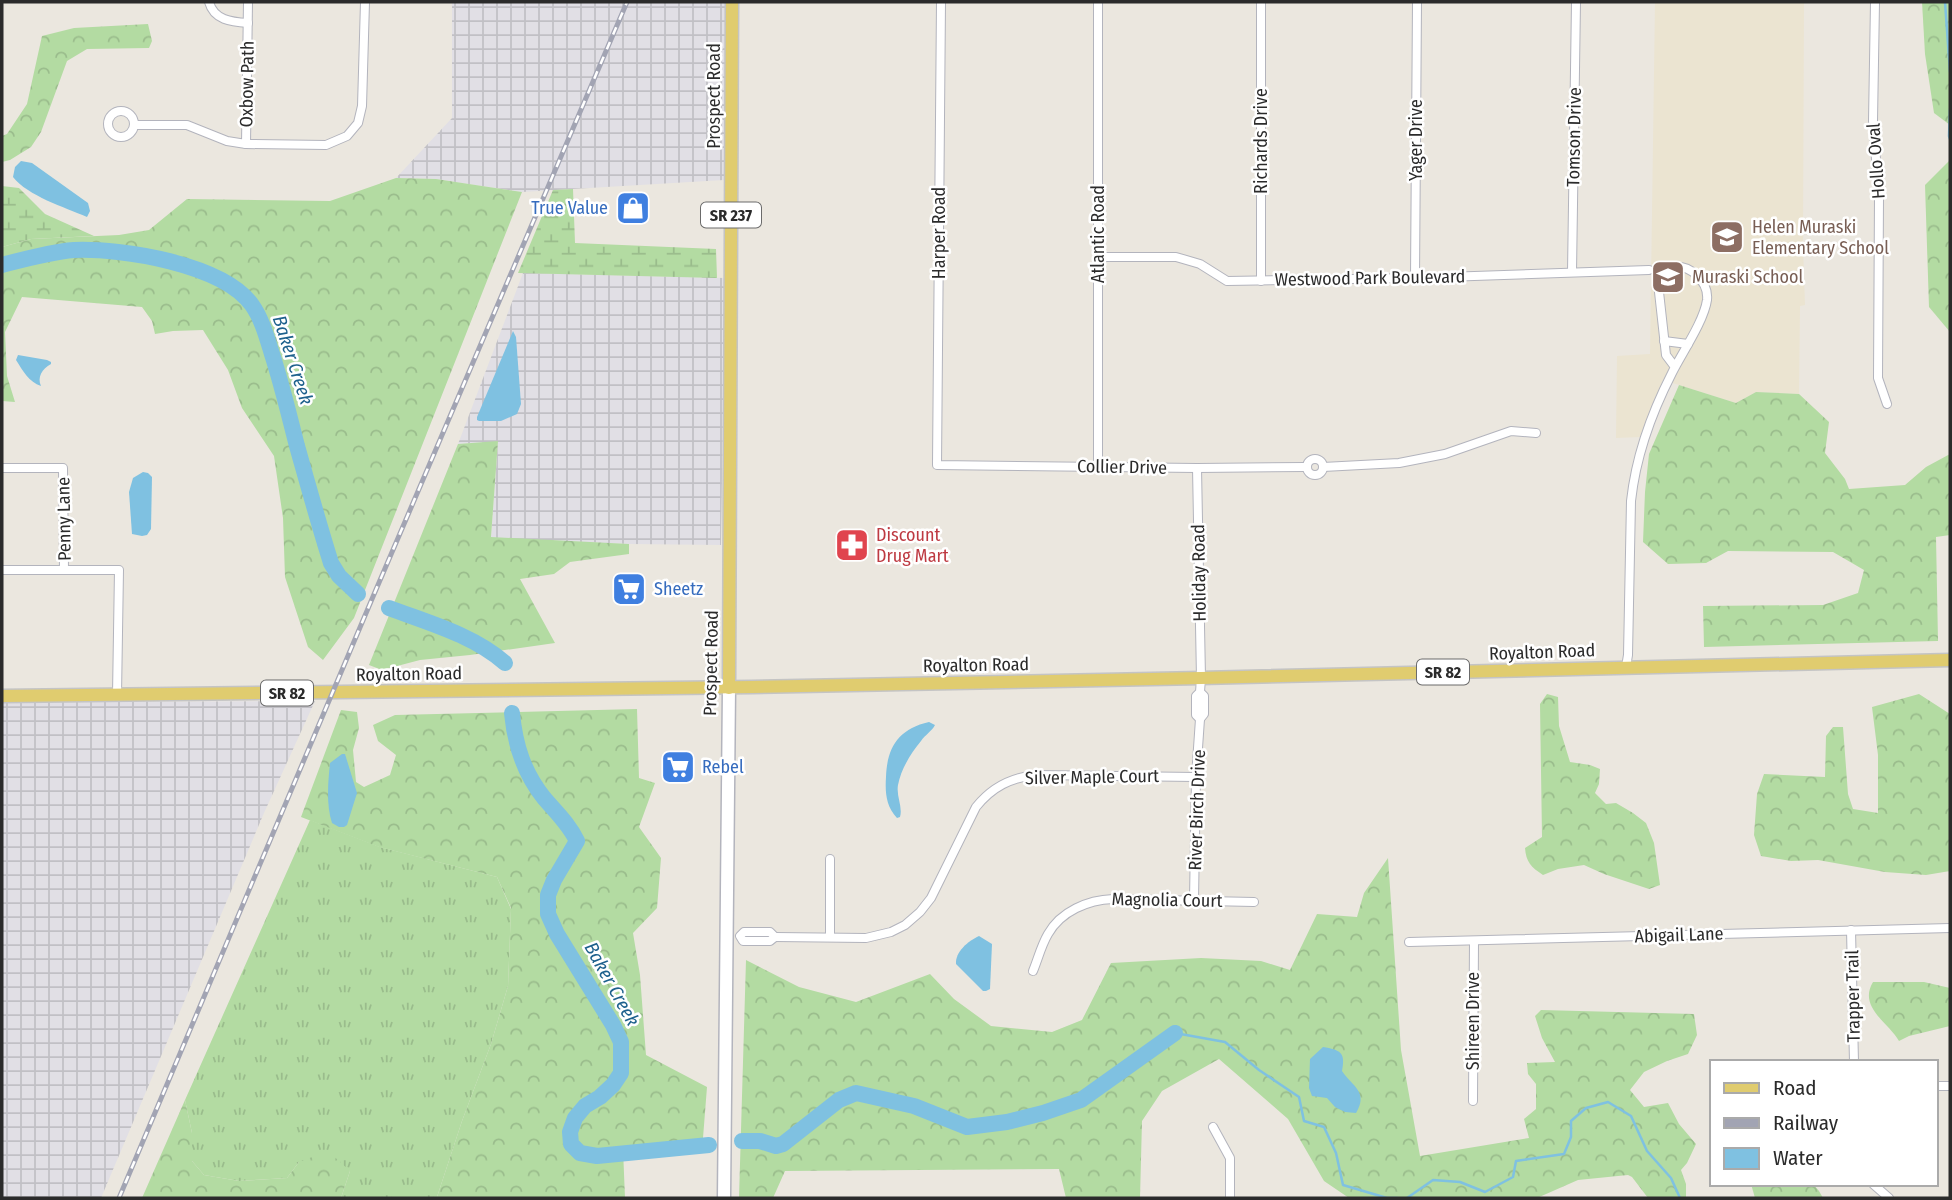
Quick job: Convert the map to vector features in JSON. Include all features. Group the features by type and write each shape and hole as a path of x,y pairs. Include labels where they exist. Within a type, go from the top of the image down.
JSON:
{"main road":[{"name":"Prospect Road","path":"729,688 732,2"},
{"name":"Royalton Road","path":"2,696 729,688 1950,660"}],"street":[{"name":"Oxbow Path","path":"209,2 211,9 222,18 248,23"},
{"name":"Oxbow Path","path":"246,144 248,2"},
{"path":"134,125 187,125 227,141 246,144 326,145 347,136 358,123 362,106 365,2"},
{"name":"Harper Road","path":"937,465 941,2"},
{"name":"Atlantic Road","path":"1097,2 1097,467"},
{"name":"Richards Drive","path":"1261,2 1261,281"},
{"name":"Yager Drive","path":"1415,278 1417,2"},
{"name":"Tomson Drive","path":"1572,272 1576,2"},
{"name":"Hollo Oval","path":"1875,2 1874,121 1880,197 1878,378 1886,404"},
{"name":"Westwood Park Boulevard","path":"1097,257 1176,257 1200,264 1227,281 1649,270"},
{"path":"1626,667 1633,478 1652,414 1688,344 1705,307 1707,296 1705,286 1696,275 1686,268 1672,267 1662,271 1658,283 1665,355 1675,367"},
{"path":"1664,341 1688,344"},
{"name":"Collier Drive","path":"937,465 1306,467 1309,461 1315,458 1321,461 1323,467 1399,463 1445,454 1511,431 1536,433"},
{"name":"Penny Lane","path":"2,468 63,468 64,570"},
{"name":"Holiday Road","path":"1197,468 1200,678"},
{"path":"2,570 119,570 117,695"},
{"name":"River Birch Drive","path":"1194,900 1200,719 1196,715 1196,695 1200,692 1200,678"},
{"name":"Prospect Road","path":"724,1198 729,688"},
{"name":"Silver Maple Court","path":"726,936 740,936 744,932 770,932 775,937 874,937 898,929 926,906 976,807 985,796 1005,782 1027,775 1196,777"},
{"path":"830,859 830,937"},
{"name":"Magnolia Court","path":"1033,971 1047,935 1053,927 1072,911 1093,901 1113,899 1254,902"},
{"name":"Abigail Lane","path":"1409,942 1950,928"},
{"name":"Trapper Trail","path":"1851,930 1854,1060"},
{"name":"Shireen Drive","path":"1473,1101 1474,941"},
{"path":"1213,1127 1230,1158 1230,1198"},
{"path":"1875,1186 1889,1198"}],"shaded area":[{"path":"452,2 726,2 724,180 522,192 436,179 396,178 452,118"},
{"path":"1655,2 1804,2 1805,305 1800,306 1799,394 1756,392 1736,403 1663,380 1640,437 1616,438 1617,356 1650,354"},
{"path":"523,273 725,278 721,545 491,538 498,442 458,444"},
{"path":"315,701 264,813 101,1198 2,1198 2,702"}],"green space":[{"path":"1922,2 1950,2 1950,125 1934,113 1925,54"},
{"path":"148,24 152,41 149,48 87,49 67,61 41,132 31,147 2,162 2,136 7,134 27,104 42,36 74,28"},
{"path":"1950,160 1950,332 1929,307 1925,185"},
{"path":"396,178 436,179 522,192 354,618 323,660 308,647 285,577 283,518 274,456 242,408 228,370 203,330 155,334 152,321 142,307 22,297 5,332 7,376 15,402 2,401 2,247 31,239 119,235 149,230 187,199 330,201"},
{"path":"2,186 19,188 45,214 94,236 31,239 2,247"},
{"path":"573,189 575,243 716,249 717,278 518,273 553,190"},
{"path":"1679,385 1736,403 1756,392 1799,394 1829,422 1825,453 1845,479 1849,489 1905,485 1926,467 1950,454 1950,535 1936,537 1938,641 1704,647 1703,606 1823,605 1858,593 1864,570 1833,552 1728,551 1706,563 1668,564 1643,542 1649,454"},
{"path":"498,441 491,537 629,544 629,554 570,562 554,574 520,579 555,643 420,660 382,670 369,665 458,444"},
{"path":"1547,694 1558,697 1559,726 1570,762 1600,769 1595,793 1606,804 1616,803 1646,823 1654,843 1660,885 1649,889 1584,865 1558,869 1543,875 1528,861 1525,848 1542,837 1540,704"},
{"path":"1919,694 1950,714 1950,871 1926,875 1885,872 1818,860 1791,861 1761,856 1754,835 1757,794 1764,774 1825,777 1826,736 1833,727 1843,727 1848,794 1853,809 1878,813 1878,755 1872,707"},
{"path":"637,709 639,778 655,783 639,827 661,858 657,908 633,933 640,975 646,1055 707,1087 703,1138 623,1149 625,1198 430,1198 437,1197 491,1044 508,986 511,908 497,877 379,847 301,817 341,710 357,712 359,728 353,750 356,782 364,787 390,775 396,755 378,741 373,725 395,715"},
{"path":"310,820 380,847 497,877 511,909 508,986 491,1044 437,1197 341,1198 350,1171 299,1162 287,1178 239,1181 204,1175 192,1161 192,1133 185,1100"},
{"path":"1388,858 1401,1050 1420,1156 1529,1138 1524,1119 1536,1109 1536,1084 1528,1074 1527,1063 1555,1062 1542,1038 1535,1016 1541,1010 1694,1014 1697,1035 1688,1054 1644,1072 1630,1090 1644,1107 1668,1103 1679,1124 1696,1144 1681,1170 1686,1184 1686,1198 1648,1198 1628,1175 1578,1180 1537,1198 1349,1198 1324,1181 1288,1119 1219,1059 1162,1091 1142,1121 1140,1198 1066,1198 1059,1169 785,1171 773,1198 739,1198 746,960 799,987 856,1002 930,974 954,999 991,1026 1052,1032 1082,1020 1111,963 1201,958 1261,961 1290,970 1317,914 1357,917 1364,893"},
{"path":"1873,982 1924,982 1950,988 1950,1026 1899,1041 1872,1007 1869,991"},
{"path":"185,1100 192,1133 192,1161 204,1175 239,1181 287,1178 299,1162 328,1151 350,1171 341,1198 142,1198"},
{"path":"1752,1186 1815,1186 1823,1198 1755,1198"}],"water":[{"path":"21,161 32,163 88,203 90,211 87,217 47,200 20,184 13,177 15,167"},
{"path":"513,331 516,337 521,404 517,414 501,421 479,421 477,417"},
{"path":"18,355 51,362 41,374 41,386 24,372 16,360"},
{"path":"143,472 152,477 151,529 147,535 142,536 132,534 129,492 133,478"},
{"path":"929,722 935,725 910,756 899,779 901,813 897,818 890,809 886,794 889,757 896,741 902,735 909,729"},
{"path":"345,754 357,793 347,825 339,827 332,823 328,786 330,763"},
{"path":"979,936 992,944 990,989 986,991 956,964 963,947"},
{"path":"1323,1047 1338,1051 1342,1056 1342,1071 1360,1094 1360,1106 1356,1113 1335,1107 1327,1098 1312,1096 1309,1088 1310,1059"}],"waterway":[{"path":"1945,2 1950,72"},
{"path":"1950,109 1950,139"},
{"name":"Baker Creek","path":"2,265 65,251 118,252 170,261 196,269 238,291 256,310 266,335 331,563 339,576 358,594"},
{"name":"Baker Creek","path":"389,608 465,637 505,663"},
{"name":"Baker Creek","path":"512,713 515,737 526,769 537,789 577,841 548,895 548,914 621,1042 621,1073 613,1085 585,1106 575,1118 570,1132 571,1144 580,1153 597,1156 709,1145"},
{"path":"1175,1033 1225,1042 1259,1070 1299,1097 1304,1121 1324,1127 1336,1153 1343,1185 1387,1198 1397,1198"},
{"name":"Baker Creek","path":"742,1141 760,1141 776,1146 783,1144 839,1100 856,1093 914,1106 967,1127 1007,1122 1081,1100 1175,1033"},
{"path":"1407,1198 1433,1180 1460,1182 1485,1192 1513,1177 1516,1161 1564,1154 1571,1137 1571,1121 1586,1108 1608,1102 1631,1116 1647,1151 1671,1178 1680,1198"}],"railway":[{"path":"119,1198 627,2"}],"place":[{"name":"True Value","path":"633,208"},
{"name":"Helen Muraski Elementary School","path":"1727,237"},
{"name":"Muraski School","path":"1668,277"},
{"name":"Discount Drug Mart","path":"852,545"},
{"name":"Sheetz","path":"629,589"},
{"name":"Rebel","path":"678,767"}]}
